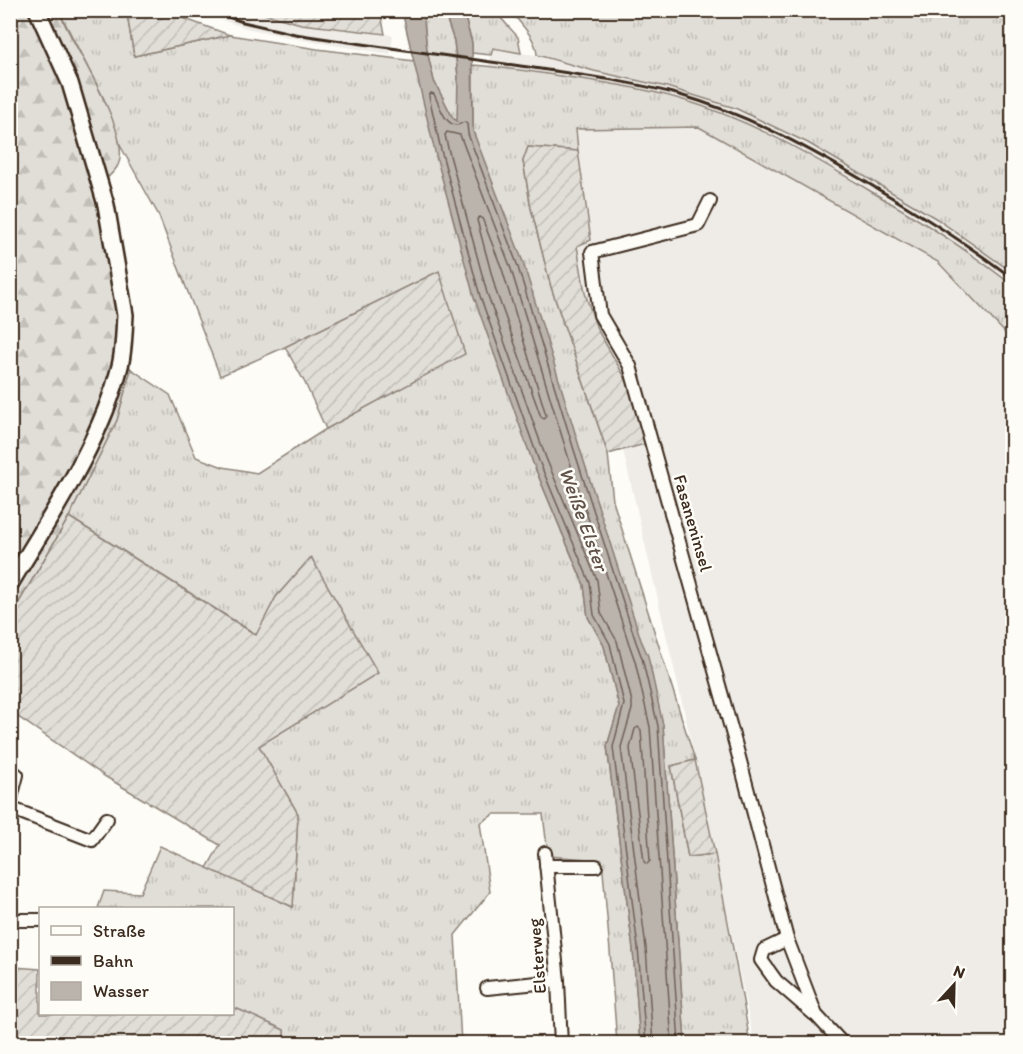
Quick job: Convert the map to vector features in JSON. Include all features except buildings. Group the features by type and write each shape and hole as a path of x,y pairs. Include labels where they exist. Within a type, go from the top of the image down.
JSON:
{"main road":[{"path":"10,584 79,468 110,401 121,363 125,315 106,205 70,83 36,10"}],"street":[{"name":"Fasaneninsel","path":"710,201 698,225 592,252 600,315 630,366 788,939 816,1016"},
{"path":"10,769 17,776 10,802"},
{"path":"10,808 94,844 108,819"},
{"name":"Elsterweg","path":"561,1044 558,981 545,860 596,866"},
{"path":"10,920 39,920"},
{"name":"Fasaneninsel","path":"788,939 764,950 761,960 776,981 816,1016 843,1044"},
{"path":"487,988 558,981"}],"shaded area":[{"path":"194,11 254,11 301,24 393,35 390,54 302,40 246,28"},
{"path":"492,48 541,56 594,71 667,87 735,108 808,143 937,219 1012,272 1012,285 911,215 831,167 740,120 679,99 620,85 489,66"},
{"path":"699,127 938,262 1012,340 1012,1043 754,1043 701,784 612,403 566,255 559,129"}],"green space":[{"path":"11,11 59,11 99,90 118,134 120,153 117,167 97,187 117,311 116,347 131,369 117,420 69,517 11,616"},
{"path":"59,11 146,11 127,14 134,56 230,35 414,61 533,463 584,585 588,617 604,646 619,706 607,746 633,949 640,1043 617,1043 602,860 548,856 543,814 494,814 480,823 490,892 455,935 461,1043 284,1043 284,1030 234,1007 234,907 98,907 104,891 140,893 160,846 293,907 298,814 259,746 312,557 276,597 257,635 69,517 117,420 131,369 170,395 196,457 223,467 257,473 326,429 460,356 433,274 285,347 220,376 158,214 121,147 104,99"},
{"path":"163,11 230,35 134,56 127,14"},
{"path":"254,11 380,11 385,34 301,24"},
{"path":"423,11 444,11 454,41 458,76 458,122 453,118 434,81 427,51"},
{"path":"463,11 497,11 518,37 521,53 493,48 491,55 472,53 472,43"},
{"path":"511,11 1012,11 1012,272 937,219 808,143 735,108 667,87 594,71 537,55 534,42"},
{"path":"473,65 633,88 680,99 731,117 803,152 890,203 961,248 1012,285 1012,340 938,262 699,127 576,129 578,151 528,147 523,161 531,208 551,287 608,454 613,501 695,760 671,766 688,857 715,854 750,1043 685,1043 663,725 473,131"},
{"path":"528,147 578,151 591,240 577,246 585,293 597,329 630,386 645,444 608,454 551,287 531,208 523,161"},
{"path":"439,271 465,354 326,429 285,347"},
{"path":"69,517 256,635 276,597 311,557 378,673 259,746 298,814 293,907 207,868 220,845 106,777 11,712 11,616"},
{"path":"695,760 715,854 688,857 671,766"},
{"path":"11,968 39,969 39,1015 234,1015 234,1007 284,1030 284,1043 11,1043"}],"water":[{"name":"Weiße Elster","path":"402,11 423,11 427,51 434,81 453,118 457,121 458,76 454,41 444,11 463,11 472,43 473,131 523,262 580,449 648,656 663,725 685,1043 640,1043 633,949 607,746 619,706 604,646 588,617 584,585 533,463 474,297 435,152"}],"railway":[{"path":"207,10 243,22 295,34 604,79 661,90 706,103 756,123 829,161 928,220 1012,278"}]}
